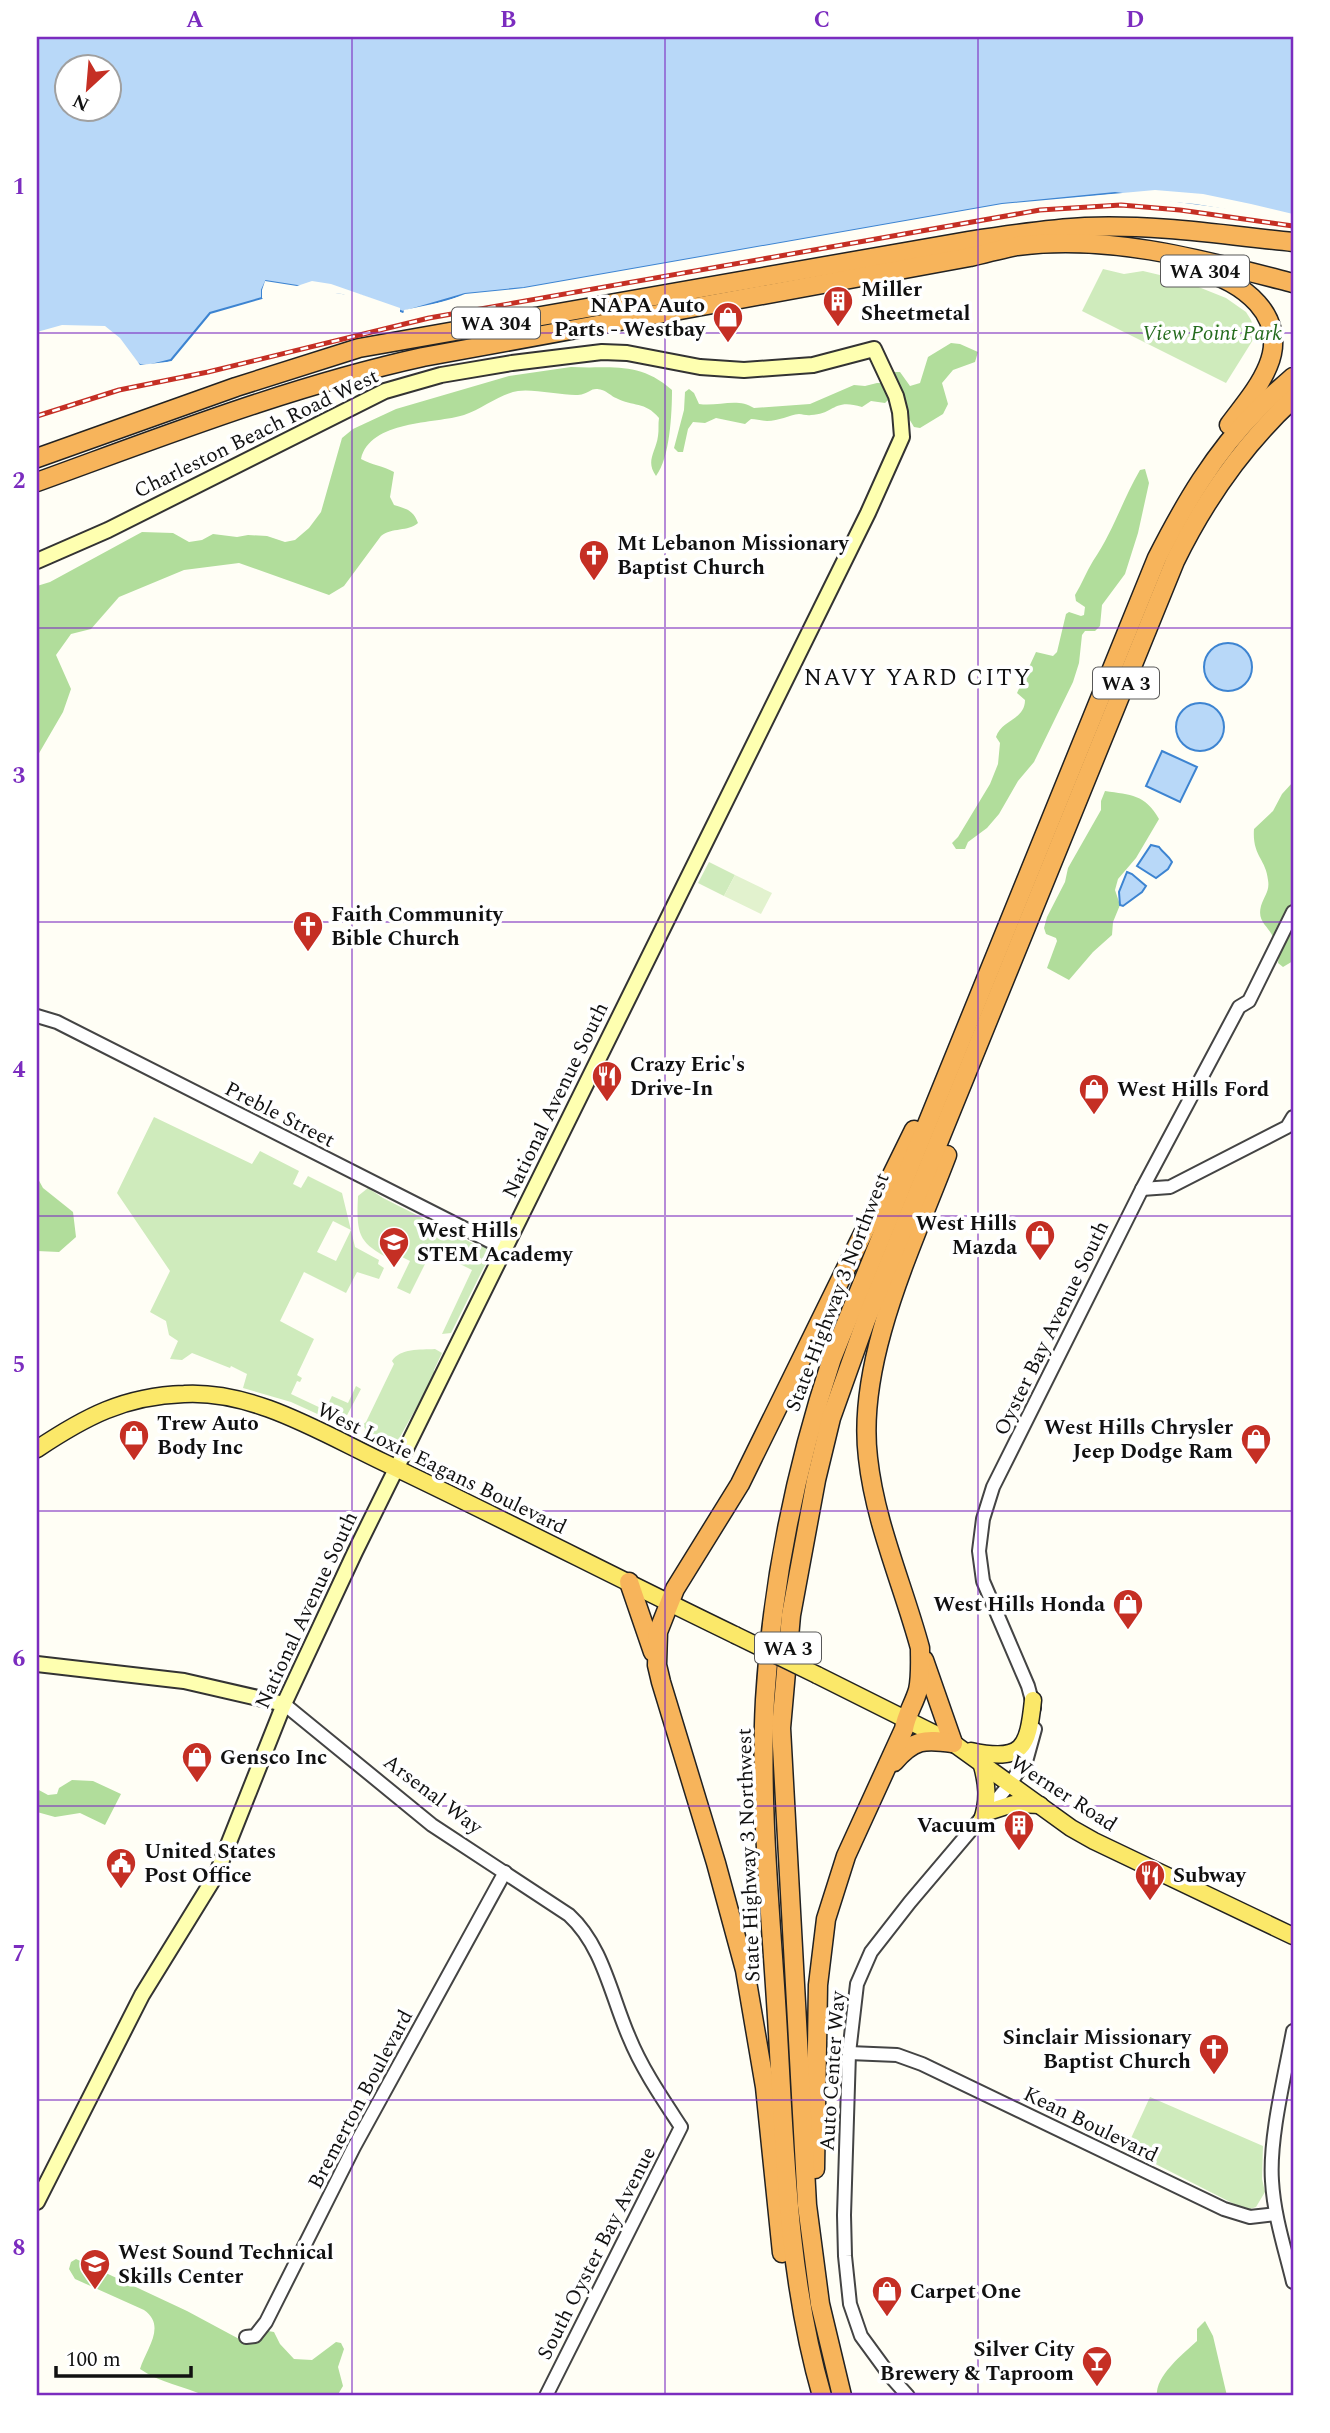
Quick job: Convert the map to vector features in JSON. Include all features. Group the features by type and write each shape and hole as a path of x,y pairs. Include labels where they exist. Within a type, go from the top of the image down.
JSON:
{"highway":[{"path":"969,249 1030,231 1087,227 1174,229 1293,242"},
{"name":"WA 304","path":"37,458 236,387 359,348 969,249 1084,244 1116,246 1178,255 1293,283"},
{"name":"WA 304","path":"37,482 255,404 365,369 969,249 1086,252 1147,257 1209,272 1259,302 1266,314 1272,338 1270,359 1260,382 1227,429 1216,458"},
{"name":"State Highway 3 Northwest","path":"821,2392 797,2282 786,2170 765,1802 765,1702 774,1601 790,1509 820,1393 832,1358 1157,558 1187,500 1216,458 1258,408 1293,377"},
{"name":"State Highway 3 Northwest","path":"842,2396 815,2271 807,2205 781,1728 791,1615 808,1519 831,1418 866,1320 1174,561 1196,520 1234,463 1293,399"},
{"path":"959,1746 920,1648 872,1486 867,1455 869,1399 876,1357 888,1313 975,1083 1000,992"},
{"path":"657,1665 658,1632 675,1589 740,1484 905,1146 943,1082"},
{"path":"629,1582 657,1665 745,1970 765,2087 785,2275 797,2326 821,2392"},
{"path":"828,2337 817,2235 815,2184 820,1960 826,1919 846,1856 904,1730 919,1686 920,1648"},
{"path":"885,1773 898,1758 926,1739 959,1746"}],"main road":[{"name":"Charleston Beach Road West","path":"37,561 108,530 385,391 441,375 601,352 626,353 700,367 744,370 813,365 874,349"},
{"name":"National Avenue South","path":"37,2202 142,1995 216,1875 284,1704 395,1468 899,446 902,437 896,396 874,349"},
{"name":"West Loxie Eagans Boulevard","path":"37,1449 80,1421 127,1402 184,1394 244,1402 278,1413 395,1468 817,1675"},
{"name":"Arsenal Way","path":"37,1664 184,1681 284,1704"},
{"name":"Werner Road","path":"817,1675 959,1746 1094,1841 1293,1936"},
{"path":"959,1746 992,1756 1004,1756 1020,1748 1028,1732 1033,1700"},
{"path":"981,1762 987,1790 985,1816"},
{"path":"985,1816 1013,1804 1040,1805"}],"street":[{"name":"Oyster Bay Avenue South","path":"1010,1784 1022,1767 1035,1725 1033,1700 983,1581 979,1551 983,1519 993,1487 1142,1189 1239,1007 1250,1001 1293,912"},
{"name":"Preble Street","path":"37,1016 57,1022 505,1249"},
{"path":"1142,1189 1170,1187 1287,1127 1293,1117"},
{"name":"Arsenal Way","path":"284,1704 432,1825 582,1926 598,1956 644,2069 681,2127"},
{"name":"Auto Center Way","path":"908,2396 861,2336 850,2304 844,2215 849,2053 857,1984 871,1952 1010,1784"},
{"name":"Bremerton Boulevard","path":"246,2337 255,2336 266,2322 354,2147 505,1872"},
{"path":"1293,2031 1272,2156 1276,2214 1293,2282"},
{"name":"Kean Boulevard","path":"849,2053 897,2055 922,2064 1224,2209 1250,2217 1276,2214"},
{"name":"South Oyster Bay Avenue","path":"546,2396 681,2127"}],"green space":[{"name":"View Point Park","path":"1103,269 1124,274 1143,271 1181,280 1226,298 1246,312 1256,335 1226,383 1082,311"},
{"path":"951,343 978,352 975,362 953,370 942,383 948,404 943,414 920,428 914,427 893,372 900,372 910,386 920,383 928,357"},
{"path":"571,367 624,368 648,374 672,390 667,447 656,476 651,461 658,436 659,418 649,409 622,401 598,389 578,395 518,391 464,415 390,430 367,446 361,459 394,472 390,497 394,505 412,513 418,523 381,536 344,586 329,595 239,563 184,570 119,597 91,629 71,634 56,655 71,689 63,712 38,755 37,586 50,582 142,532 173,533 189,542 202,540 213,534 237,537 267,536 285,542 295,540 321,512 342,438 353,429 396,409 509,376"},
{"path":"882,383 890,398 885,403 871,401 862,407 845,404 819,414 799,414 771,421 751,419 745,424 716,418 705,423 693,422 688,429 683,452 674,448 684,410 685,392 689,389 699,404 741,403 754,408 810,404 854,385"},
{"path":"1145,469 1149,483 1138,533 1125,574 1102,605 1100,626 1095,631 1085,631 1082,635 1079,663 1073,682 1034,762 987,828 968,842 965,849 956,849 952,843 990,784 998,764 1000,743 996,737 1024,707 1025,700 1017,693 1036,652 1053,656 1057,652 1066,614 1069,612 1084,615 1085,607 1076,601 1075,595 1140,470"},
{"path":"1293,782 1293,961 1283,967 1278,963 1279,955 1273,938 1260,915 1268,884 1265,867 1255,845 1254,829 1273,811 1282,794"},
{"path":"1105,791 1143,800 1159,819 1136,858 1118,879 1115,890 1120,905 1113,922 1112,935 1069,980 1047,968 1057,941 1046,934 1044,928 1065,882 1068,868 1101,810"},
{"path":"709,862 735,875 724,896 698,883"},
{"path":"735,875 772,893 761,914 724,896"},
{"path":"154,1117 252,1164 260,1151 299,1171 293,1184 301,1188 308,1176 342,1193 351,1230 355,1247 379,1260 378,1264 384,1268 379,1279 357,1272 346,1293 304,1272 280,1321 314,1339 297,1375 302,1378 300,1382 297,1381 291,1394 325,1410 332,1396 348,1403 356,1386 361,1389 345,1419 350,1422 346,1427 291,1402 243,1388 247,1374 231,1366 230,1368 192,1353 182,1360 170,1359 178,1341 169,1335 166,1321 150,1312 170,1271 117,1193","holes":["333,1221 351,1230 336,1261 317,1252"]},
{"path":"37,1177 43,1188 73,1212 76,1237 59,1252 37,1251"},
{"path":"368,1188 476,1245 493,1249 494,1255 484,1267 451,1333 442,1334 472,1270 432,1250 410,1294 397,1288 410,1261 398,1255 394,1261 382,1255 367,1243 359,1230 358,1196"},
{"path":"435,1349 442,1353 434,1376 396,1444 384,1446 364,1436 365,1428 362,1425 366,1422 394,1364 392,1361 405,1352"},
{"path":"72,1780 93,1781 121,1794 105,1825 80,1813 55,1817 37,1812 37,1789 48,1795 57,1794 59,1788"},
{"path":"1150,2097 1263,2146 1262,2179 1265,2192 1256,2207 1250,2209 1238,2206 1126,2149"},
{"path":"76,2259 187,2311 241,2340 258,2338 268,2331 274,2332 280,2344 294,2359 312,2360 336,2342 341,2343 344,2349 338,2367 343,2386 337,2396 205,2396 156,2378 140,2369 153,2338 154,2323 151,2316 144,2310 75,2279 69,2269 71,2262"},
{"path":"1205,2321 1213,2336 1227,2396 1157,2396 1165,2373 1197,2341 1197,2329"}],"water":[{"path":"37,37 1293,37 1293,216 1115,193 1002,204 524,288 465,294 403,312 361,296 266,281 262,298 210,313 171,360 147,366 140,365 117,350 37,352"},
{"path":"1228,643 1245,650 1252,667 1245,684 1228,691 1211,684 1204,667 1211,650"},
{"path":"1200,703 1217,710 1224,727 1217,744 1200,751 1183,744 1176,727 1183,710"},
{"path":"1162,751 1197,767 1180,802 1146,786"},
{"path":"1151,845 1159,847 1172,862 1168,869 1156,878 1137,866"},
{"path":"1127,872 1146,886 1123,906 1120,905 1119,892"}],"pier":[{"path":"1155,190 1203,194 1251,204 1293,214 1293,220 1195,204 1115,197 1002,207 525,291 465,298 403,315 404,310 447,301 465,294 524,288 1002,204"},
{"path":"265,281 297,286 312,281 331,284 400,308 400,314 342,294 268,284 264,300 262,290"},
{"path":"62,325 105,326 120,338 140,365 175,361 147,369 138,368 116,354 104,352 37,356 37,332"}],"railway":[{"path":"37,416 119,390 208,372 429,318 1040,210 1121,205 1180,210 1293,226"}],"place":[{"name":"Miller Sheetmetal","path":"838,328"},
{"name":"NAPA Auto Parts - Westbay","path":"728,344"},
{"name":"Mt Lebanon Missionary Baptist Church","path":"594,582"},
{"name":"Faith Community Bible Church","path":"308,953"},
{"name":"Crazy Eric's Drive-In","path":"607,1103"},
{"name":"West Hills Ford","path":"1094,1116"},
{"name":"West Hills Mazda","path":"1040,1262"},
{"name":"West Hills STEM Academy","path":"394,1269"},
{"name":"Trew Auto Body Inc","path":"134,1462"},
{"name":"West Hills Chrysler Jeep Dodge Ram","path":"1256,1466"},
{"name":"West Hills Honda","path":"1128,1631"},
{"name":"Gensco Inc","path":"197,1784"},
{"name":"Vacuum","path":"1019,1852"},
{"name":"United States Post Office","path":"121,1890"},
{"name":"Subway","path":"1150,1902"},
{"name":"Sinclair Missionary Baptist Church","path":"1214,2076"},
{"name":"West Sound Technical Skills Center","path":"95,2291"},
{"name":"Carpet One","path":"887,2318"},
{"name":"Silver City Brewery & Taproom","path":"1097,2388"}],"district":[{"name":"NAVY YARD CITY","path":"918,677"}]}
